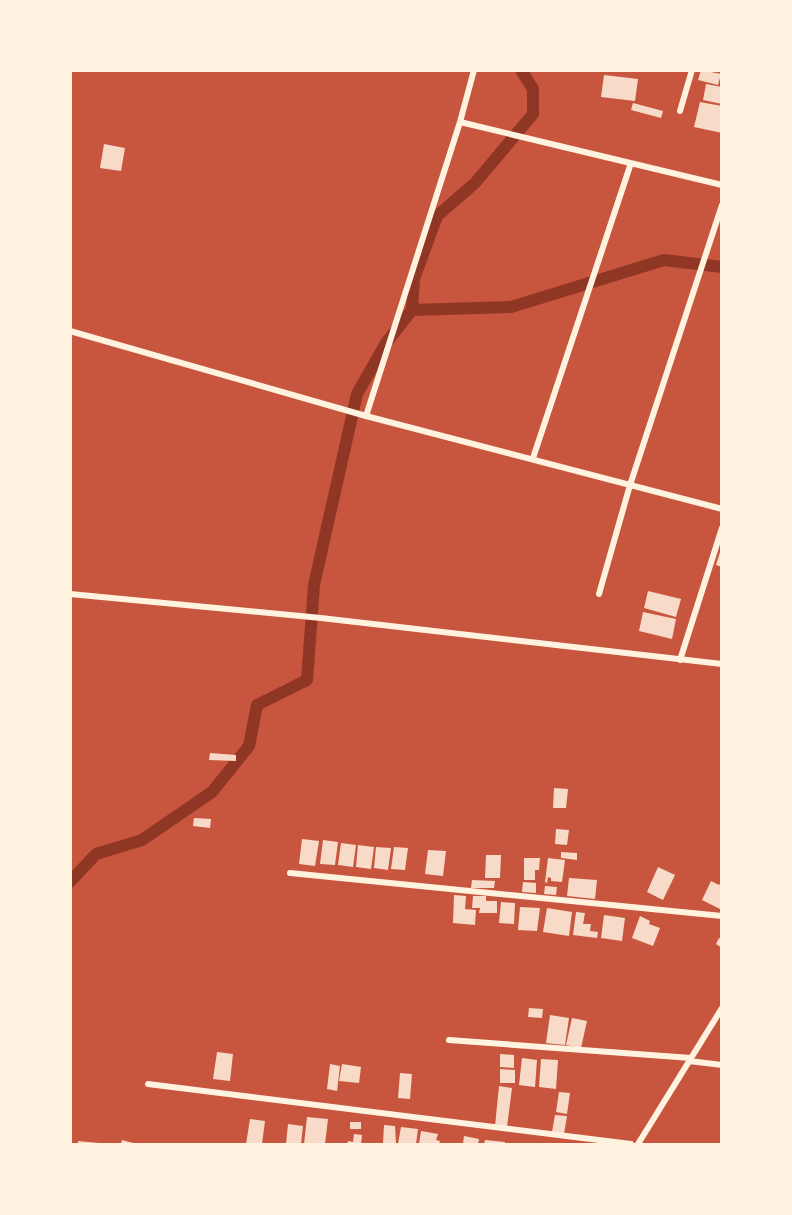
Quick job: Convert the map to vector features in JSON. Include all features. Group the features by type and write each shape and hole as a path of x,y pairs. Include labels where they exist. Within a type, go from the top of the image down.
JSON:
{"street":[{"path":"366,416 460,123 474,70"},
{"path":"680,111 692,70"},
{"path":"460,123 722,185"},
{"path":"533,458 631,163"},
{"path":"599,594 630,485 722,205"},
{"path":"70,331 366,416 722,509"},
{"path":"680,660 722,528"},
{"path":"70,594 321,618 722,664"},
{"path":"290,873 722,916"},
{"path":"638,1144 722,1008"},
{"path":"449,1040 690,1060 722,1065"},
{"path":"148,1084 631,1144"}],"building":[{"path":"701,70 721,74 718,85 698,80"},
{"path":"604,75 638,79 635,101 601,97"},
{"path":"706,84 722,87 722,104 703,100"},
{"path":"700,102 722,106 722,133 694,127"},
{"path":"633,103 663,111 661,118 631,110"},
{"path":"104,144 125,148 121,171 100,168"},
{"path":"722,549 722,567 716,565"},
{"path":"648,591 681,599 676,617 644,608"},
{"path":"643,612 676,619 672,639 639,631"},
{"path":"210,753 236,755 236,761 209,760"},
{"path":"554,788 568,789 566,808 553,808"},
{"path":"194,818 211,819 210,828 193,826"},
{"path":"556,829 569,830 567,845 555,844"},
{"path":"302,839 319,841 315,866 299,864"},
{"path":"323,840 338,842 335,865 320,864"},
{"path":"341,843 356,845 353,867 338,865"},
{"path":"358,845 374,847 371,869 356,867"},
{"path":"376,847 391,848 388,870 374,868"},
{"path":"394,847 408,848 405,870 391,869"},
{"path":"428,850 446,851 443,876 425,874"},
{"path":"561,852 577,853 577,860 561,858"},
{"path":"486,855 501,855 500,878 485,878"},
{"path":"524,858 540,858 539,870 535,870 535,880 524,880"},
{"path":"548,858 565,860 562,882 551,881 548,877 547,883 545,882"},
{"path":"658,867 675,875 663,900 647,892"},
{"path":"569,878 597,880 595,899 567,896"},
{"path":"472,880 495,881 494,888 471,888"},
{"path":"711,881 719,885 722,881 722,910 702,900"},
{"path":"523,882 536,883 536,893 522,892"},
{"path":"545,886 557,887 556,895 544,894"},
{"path":"454,895 466,896 465,909 476,910 475,925 453,923"},
{"path":"473,896 486,896 486,901 497,901 497,913 479,913 480,908 472,908"},
{"path":"501,902 515,903 514,924 499,923"},
{"path":"520,907 540,908 537,931 518,930"},
{"path":"547,908 572,912 569,936 543,932"},
{"path":"576,912 585,913 583,924 591,924 590,931 598,932 597,938 573,935"},
{"path":"604,915 625,918 622,941 601,938"},
{"path":"640,916 650,921 649,924 660,928 653,946 632,938"},
{"path":"719,938 722,939 722,948 716,944"},
{"path":"529,1008 543,1009 542,1018 528,1017"},
{"path":"550,1015 569,1018 565,1045 546,1043"},
{"path":"572,1018 587,1021 581,1048 566,1045"},
{"path":"217,1052 233,1054 230,1081 213,1079"},
{"path":"500,1054 514,1055 514,1068 500,1067"},
{"path":"522,1058 537,1060 535,1087 519,1085"},
{"path":"541,1059 558,1060 556,1089 539,1087"},
{"path":"330,1064 340,1066 337,1091 327,1089"},
{"path":"342,1064 361,1067 359,1083 339,1081"},
{"path":"500,1069 515,1070 515,1083 500,1083"},
{"path":"400,1073 412,1074 410,1099 398,1098"},
{"path":"499,1086 512,1088 507,1127 495,1126"},
{"path":"559,1092 570,1093 567,1114 556,1112"},
{"path":"555,1115 567,1116 564,1134 552,1132"},
{"path":"307,1117 328,1119 325,1144 304,1144"},
{"path":"250,1119 265,1121 262,1144 246,1144"},
{"path":"350,1122 361,1122 361,1129 350,1129"},
{"path":"288,1124 303,1126 301,1144 286,1144"},
{"path":"384,1125 395,1126 396,1144 383,1144"},
{"path":"401,1127 418,1129 416,1144 398,1144"},
{"path":"421,1131 438,1134 436,1140 440,1141 439,1144 419,1144"},
{"path":"354,1134 362,1135 361,1144 347,1144 348,1141 353,1142"},
{"path":"464,1136 479,1139 478,1144 463,1144"},
{"path":"122,1140 137,1144 121,1144"},
{"path":"485,1140 505,1142 505,1144 484,1144"},
{"path":"78,1141 99,1143 99,1144 78,1144"}],"waterway":[{"path":"70,882 96,854 142,840 212,792 249,746 257,705 307,680 314,585 357,394 386,343 412,310 414,279 437,216 475,183 533,114 533,89 521,70"},
{"path":"412,310 511,307 664,260 722,267"}]}
